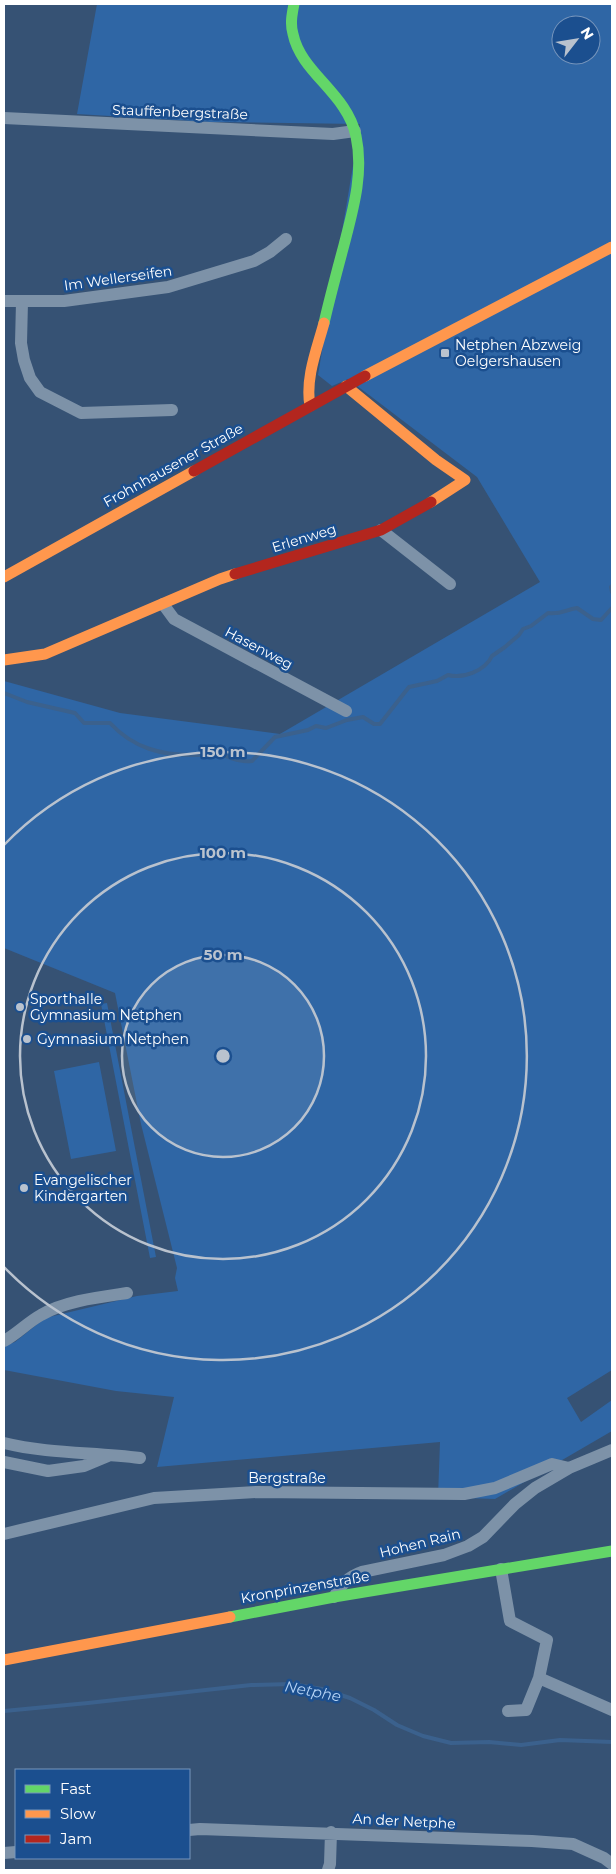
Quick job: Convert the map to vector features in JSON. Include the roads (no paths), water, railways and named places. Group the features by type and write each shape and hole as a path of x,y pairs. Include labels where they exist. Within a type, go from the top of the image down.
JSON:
{"main road":[{"path":"294,4 291,28 298,50 343,105 355,131 358,147 357,181 347,230 308,386 310,406"},
{"name":"Frohnhausener Straße","path":"4,576 346,386 612,247"},
{"name":"Erlenweg","path":"4,660 45,654 220,579 380,530 424,506 465,480 436,460 346,386"},
{"name":"Kronprinzenstraße","path":"4,1660 334,1596 612,1551"}],"street":[{"name":"Stauffenbergstraße","path":"4,118 333,134 355,131"},
{"name":"Im Wellerseifen","path":"4,300 22,302 64,301 168,287 254,260 270,252 286,239"},
{"path":"22,302 21,343 24,360 30,378 40,392 80,413 172,410"},
{"path":"380,530 450,584"},
{"name":"Hasenweg","path":"163,604 174,619 346,711"},
{"path":"4,1341 42,1314 54,1309 83,1300 127,1293"},
{"path":"4,1443 76,1454 140,1458"},
{"name":"Hohen Rain","path":"334,1596 343,1583 351,1576 444,1555 468,1546 483,1537 524,1496 550,1478 612,1450"},
{"path":"4,1462 48,1471 84,1466 112,1455"},
{"name":"Bergstraße","path":"4,1534 154,1498 256,1492 464,1494 495,1488 552,1464 570,1468"},
{"path":"501,1569 510,1620 548,1640 539,1678 526,1710 508,1710"},
{"path":"539,1678 612,1710"},
{"name":"An der Netphe","path":"190,1830 200,1828 331,1832 574,1844 604,1858 612,1864"},
{"path":"328,1870 330,1864 331,1832"}],"waterway":[{"path":"612,586 612,592"},
{"path":"4,693 27,702 75,713 84,723 110,723 128,739 149,749 184,755 197,755 216,751 235,760 252,761 275,737 308,730 316,726 326,728 347,720 363,717 374,724 380,724 409,687 437,681 448,675 467,675 479,670 492,656 519,635 523,629 531,626 548,613 559,613 577,608 593,619 601,620 612,608"},
{"name":"Netphe","path":"4,1711 251,1685 292,1684 322,1689 350,1698 374,1710 397,1725 423,1736 451,1743 489,1742 521,1745 560,1740 612,1742"}],"place":[{"name":"Netphen Abzweig Oelgershausen","path":"445,353"},
{"name":"Sporthalle Gymnasium Netphen","path":"20,1007"},
{"name":"Gymnasium Netphen","path":"27,1039"},
{"name":"Evangelischer Kindergarten","path":"24,1188"}]}
